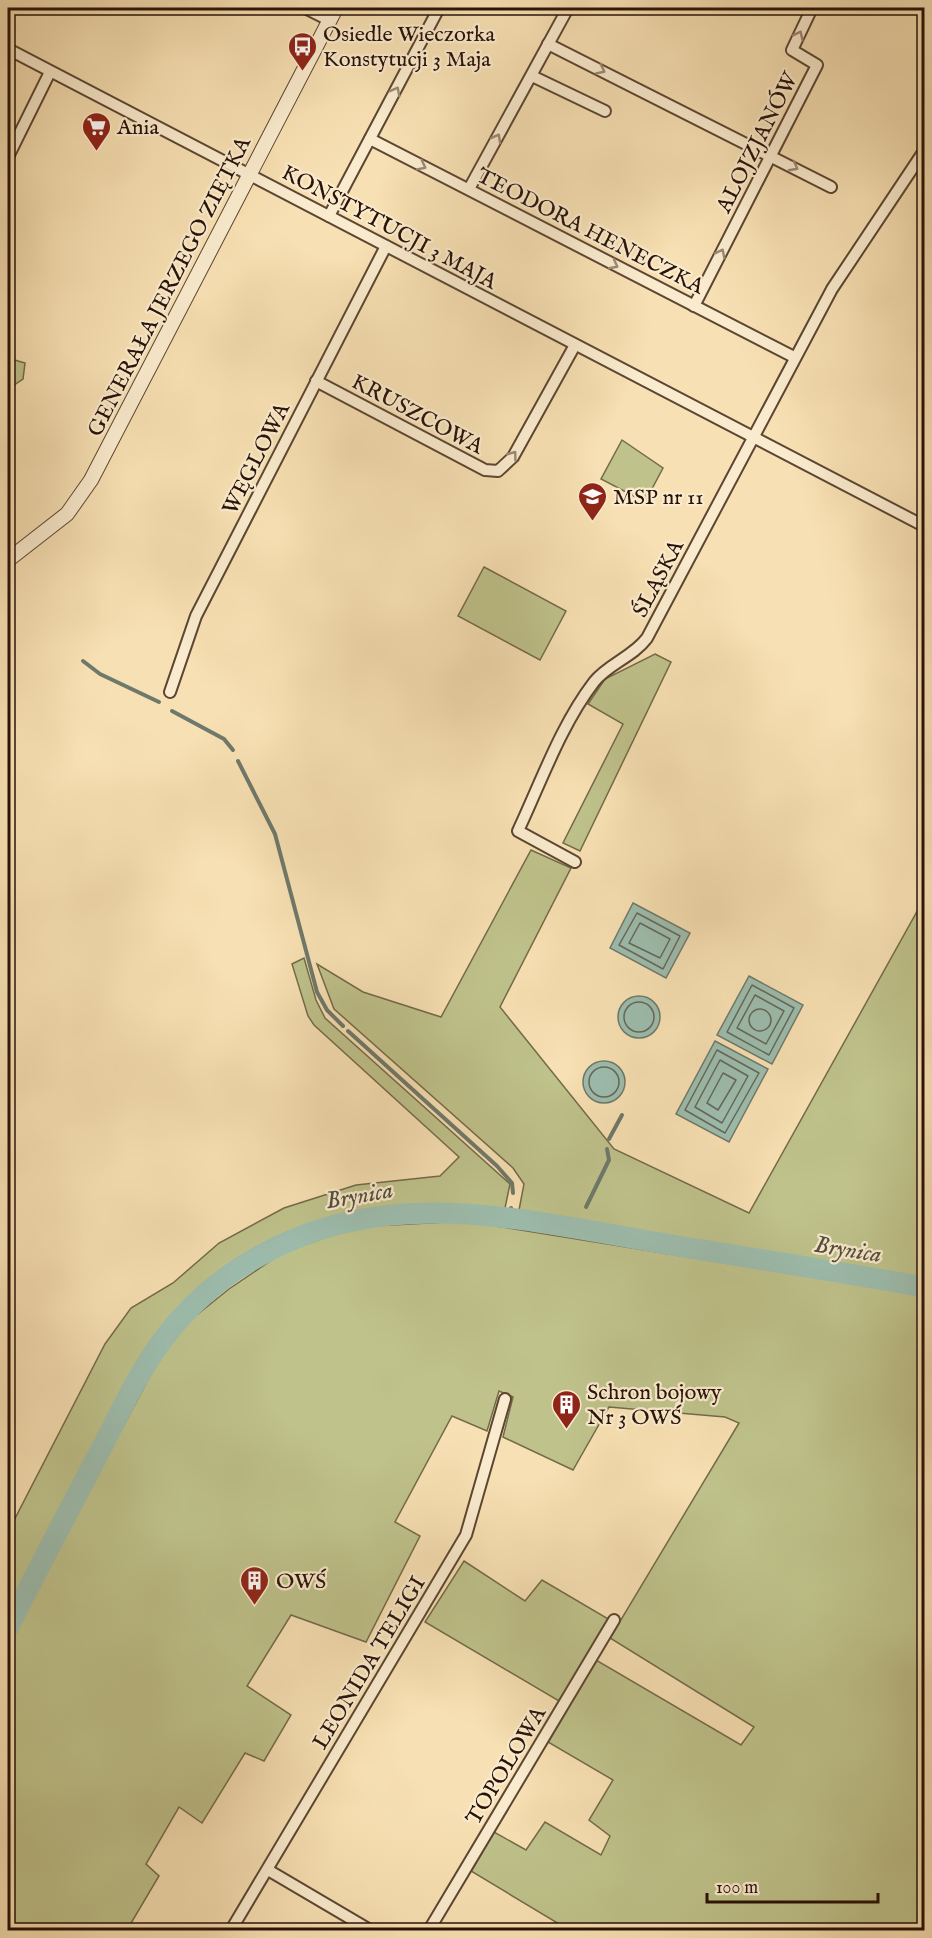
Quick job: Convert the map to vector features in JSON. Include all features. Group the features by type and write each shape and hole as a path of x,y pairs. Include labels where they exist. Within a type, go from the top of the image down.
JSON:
{"street":[{"path":"305,8 333,14"},
{"path":"329,216 439,8"},
{"path":"469,189 568,8"},
{"name":"ALOJZJANÓW","path":"694,306 817,65 792,50 812,8"},
{"name":"GENERAŁA JERZEGO ZIĘTKA","path":"8,560 48,532 67,514 82,495 333,14"},
{"path":"548,44 831,187"},
{"name":"KONSTYTUCJI 3 MAJA","path":"8,49 924,526"},
{"path":"8,157 50,72"},
{"path":"532,76 605,111"},
{"name":"TEODORA HENECZKA","path":"370,139 794,357"},
{"name":"ŚLĄSKA","path":"575,861 518,831 564,732 595,680 639,649 655,625 832,288 924,151"},
{"name":"WĘGLOWA","path":"170,692 196,616 386,246"},
{"name":"KRUSZCOWA","path":"316,381 485,470 498,471 513,458 575,345"},
{"name":"LEONIDA TELIGI","path":"231,1930 466,1536 505,1399"},
{"name":"TOPOLOWA","path":"429,1930 614,1620"},
{"path":"268,1870 370,1930"}],"green space":[{"path":"8,358 25,363 23,379 8,389"},
{"path":"622,440 663,468 645,502 601,479"},
{"path":"484,567 566,611 540,660 458,616"},
{"path":"655,654 671,662 580,851 563,843 623,724 588,704 605,679"},
{"path":"531,850 571,868 500,1007 614,1149 749,1213 924,899 924,1280 519,1210 524,1184 513,1168 334,1009 317,964 363,992 441,1017"},
{"path":"304,958 316,1000 325,1018 510,1184 505,1208 405,1208 369,1211 297,1231 231,1267 170,1322 133,1374 8,1616 8,1532 105,1344 131,1308 173,1283 219,1243 284,1208 356,1185 440,1176 459,1157 314,1025 308,1016 292,964"},
{"path":"465,1221 924,1295 924,1930 569,1930 471,1871 494,1832 526,1850 545,1822 601,1855 610,1836 589,1820 613,1780 548,1742 596,1660 741,1745 754,1727 610,1638 739,1423 725,1417 609,1407 573,1470 503,1437 513,1397 499,1391 487,1431 452,1416 395,1522 420,1536 366,1642 291,1615 247,1686 291,1715 264,1761 245,1753 202,1823 179,1807 146,1864 159,1876 127,1930 8,1930 8,1642 157,1363 183,1326 229,1289 282,1253 355,1227"},
{"path":"464,1561 525,1601 542,1580 610,1620 559,1701 425,1622"}],"water":[{"path":"633,903 690,933 666,978 610,948"},
{"path":"749,976 803,1005 772,1064 717,1035"},
{"path":"639,996 647,997 654,1002 659,1009 659,1025 654,1032 647,1037 639,1038 631,1037 624,1032 619,1025 618,1017 619,1009 624,1002 631,997"},
{"path":"715,1041 768,1069 729,1142 676,1114"},
{"path":"604,1061 612,1062 619,1067 624,1074 624,1090 619,1097 612,1102 604,1103 596,1102 589,1097 584,1090 583,1082 584,1074 589,1067 596,1062"}],"waterway":[{"path":"83,661 100,674 159,702"},
{"path":"172,711 224,739 233,750"},
{"path":"238,761 275,834 317,992 327,1010 343,1026"},
{"path":"348,1031 497,1166 512,1183 513,1193"},
{"path":"609,1139 622,1115"},
{"path":"586,1207 609,1160 607,1149"},
{"path":"510,1218 511,1208"},
{"name":"Brynica","path":"8,1628 130,1393 146,1364 165,1337 196,1302 233,1272 259,1256 307,1234 355,1220 404,1214 454,1213 503,1217 924,1287"},
{"name":"Brynica","path":"581,1229 582,1222"}],"place":[{"name":"Osiedle Wieczorka Konstytucji 3 Maja","path":"302,72"},
{"name":"Ania","path":"96,152"},
{"name":"MSP nr 11","path":"592,522"},
{"name":"Schron bojowy Nr 3 OWŚ","path":"566,1430"},
{"name":"OWŚ","path":"255,1606"}]}
